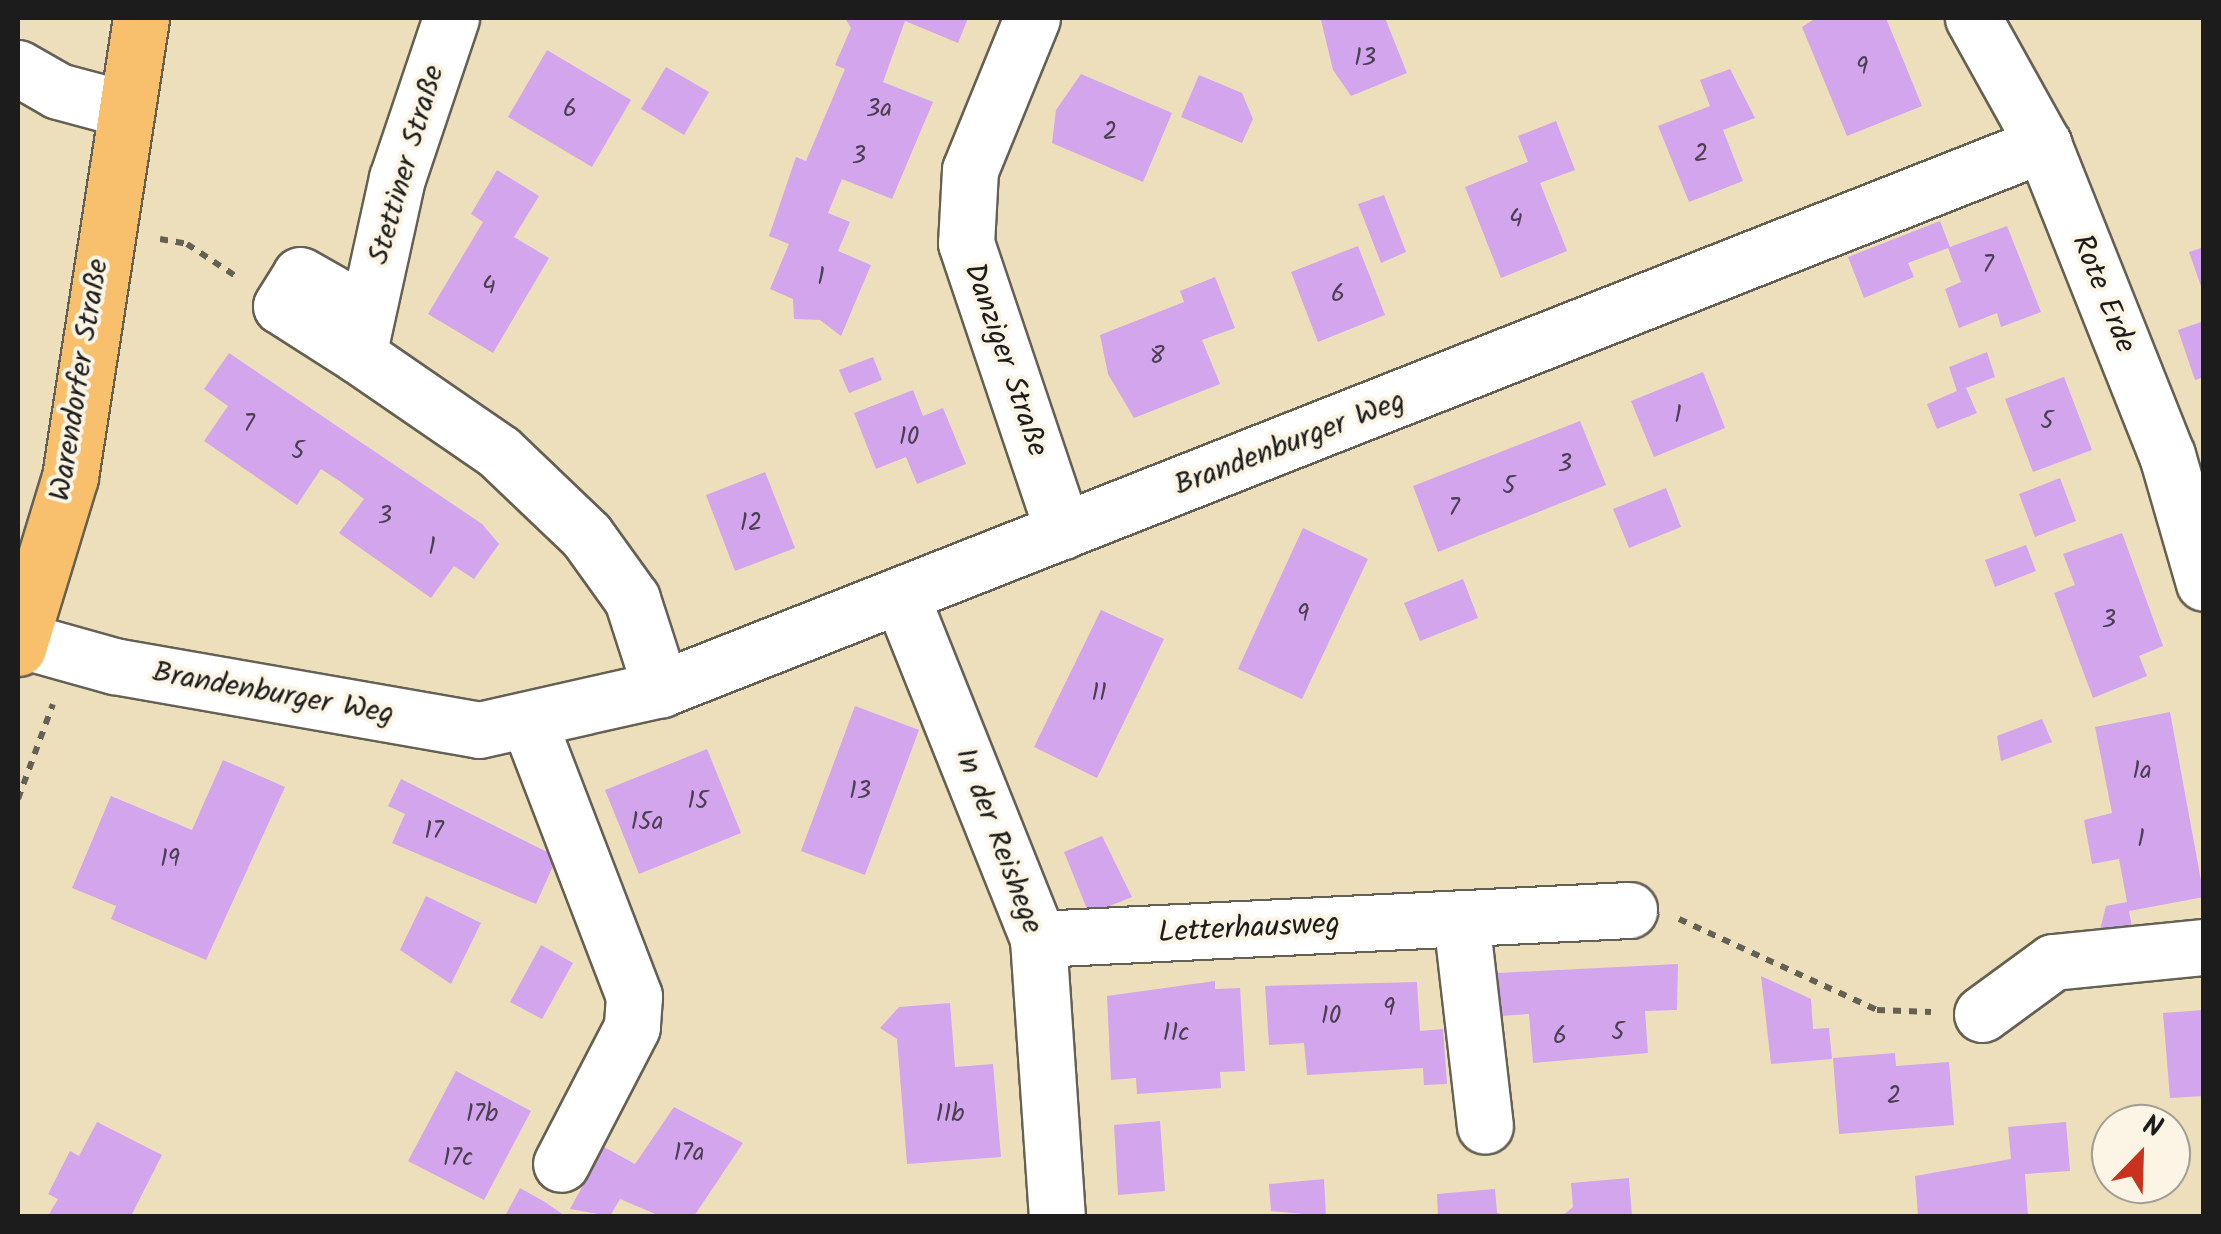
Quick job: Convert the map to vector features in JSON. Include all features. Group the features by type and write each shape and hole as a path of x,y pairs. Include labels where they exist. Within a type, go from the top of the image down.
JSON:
{"main road":[{"name":"Warendorfer Straße","path":"19,644 70,477 105,228 141,18"}],"street":[{"name":"Stettiner Straße","path":"363,334 397,178 451,18"},
{"name":"Danziger Straße","path":"1032,18 970,170 966,243 1062,531"},
{"name":"Rote Erde","path":"1973,18 2043,144 2185,448 2204,583"},
{"path":"18,68 58,91 125,109"},
{"name":"Brandenburger Weg","path":"19,644 114,666 479,730 661,689 2043,144"},
{"path":"280,306 363,334 500,452 586,536 632,599 661,689"},
{"name":"In der Reishege","path":"901,596 1038,940 1058,1216"},
{"path":"528,720 634,996 632,1028 561,1164"},
{"name":"Letterhausweg","path":"1038,940 1628,910"},
{"path":"1460,919 1485,1126"},
{"path":"1982,1014 2053,962 2204,947"}],"path":[{"path":"105,228 188,244 280,306"},
{"path":"18,799 58,690 19,644"},
{"path":"1628,910 1692,922 1877,1010 1982,1014"}],"building":[{"path":"845,18 968,18 958,43 905,21 883,82 933,102 892,199 842,179 828,213 850,222 838,251 871,265 841,336 820,320 794,319 793,299 770,289 789,244 769,236 796,157 806,161 845,69 835,65 851,28"},
{"path":"1385,18 1407,73 1351,96 1333,70 1321,20"},
{"path":"1816,18 1886,18 1922,106 1847,136 1802,27"},
{"path":"547,50 631,100 592,167 508,117"},
{"path":"666,67 709,92 684,135 641,109"},
{"path":"1730,69 1755,118 1723,130 1743,181 1689,202 1658,126 1710,106 1700,80"},
{"path":"1081,74 1172,113 1143,182 1052,143 1056,110"},
{"path":"1199,75 1242,93 1253,119 1242,143 1181,117"},
{"path":"1556,121 1575,170 1540,183 1567,251 1501,278 1465,187 1528,162 1518,136"},
{"path":"497,170 539,196 514,237 549,258 493,353 428,314 483,222 471,214"},
{"path":"1384,195 1406,252 1381,263 1358,204"},
{"path":"1940,221 1950,247 2007,226 2041,312 2001,327 1997,313 1959,328 1945,289 1961,282 1948,248 1908,263 1914,277 1864,298 1848,257"},
{"path":"1358,246 1385,315 1318,342 1291,272"},
{"path":"2204,247 2204,292 2203,292 2189,252"},
{"path":"1215,277 1235,328 1202,340 1220,384 1134,418 1108,374 1100,335 1184,302 1180,291"},
{"path":"2204,321 2204,377 2195,380 2178,330"},
{"path":"1987,352 1995,377 1966,388 1977,413 1937,429 1927,404 1957,391 1949,367"},
{"path":"229,353 482,524 499,544 474,579 454,566 431,598 339,533 364,499 341,482 321,469 297,505 204,441 228,406 204,389"},
{"path":"873,357 882,380 849,393 839,370"},
{"path":"1703,372 1725,428 1654,457 1631,401"},
{"path":"2064,377 2092,450 2033,472 2005,399"},
{"path":"913,390 923,416 943,408 966,464 917,484 906,457 876,469 854,413"},
{"path":"1580,421 1606,485 1438,552 1413,486"},
{"path":"765,472 795,548 735,571 706,495"},
{"path":"2060,478 2076,521 2035,537 2019,494"},
{"path":"1666,488 1681,527 1629,548 1613,509"},
{"path":"1303,528 1368,559 1302,699 1238,669"},
{"path":"2122,533 2163,646 2139,656 2147,676 2093,698 2054,593 2075,585 2063,554"},
{"path":"2026,545 2036,571 1995,587 1985,560"},
{"path":"1463,579 1478,618 1420,641 1404,603"},
{"path":"1101,610 1164,639 1097,778 1034,747"},
{"path":"855,706 919,730 865,875 801,851"},
{"path":"2170,712 2204,897 2129,911 2133,933 2098,937 2106,906 2127,902 2119,859 2092,864 2084,820 2112,813 2095,727"},
{"path":"2042,719 2052,742 2001,761 1997,736"},
{"path":"707,749 741,833 639,874 605,790"},
{"path":"223,760 285,787 206,960 111,919 116,906 72,888 111,796 192,830"},
{"path":"401,779 557,857 536,904 392,843 405,814 388,806"},
{"path":"1102,836 1132,897 1089,914 1064,852"},
{"path":"426,896 481,923 451,984 400,950"},
{"path":"541,945 573,963 542,1019 510,1002"},
{"path":"1678,964 1677,1010 1645,1011 1648,1053 1533,1063 1529,1014 1500,1016 1497,973"},
{"path":"1761,976 1811,999 1813,1029 1829,1028 1832,1059 1771,1064"},
{"path":"1215,981 1215,989 1240,988 1245,1071 1220,1072 1221,1088 1137,1094 1136,1078 1111,1080 1107,996"},
{"path":"1417,982 1420,1031 1443,1029 1447,1084 1424,1085 1423,1068 1307,1075 1304,1043 1269,1045 1265,986"},
{"path":"950,1003 955,1067 993,1064 1001,1157 907,1164 897,1039 880,1028 899,1007"},
{"path":"2204,1010 2204,1096 2170,1098 2163,1013"},
{"path":"1895,1053 1896,1066 1949,1062 1954,1125 1839,1134 1833,1058"},
{"path":"456,1071 531,1111 484,1200 408,1161"},
{"path":"674,1107 743,1143 694,1216 660,1216 620,1199 610,1216 570,1209 604,1147 635,1164"},
{"path":"1160,1121 1165,1191 1118,1195 1114,1125"},
{"path":"97,1122 162,1155 131,1216 48,1216 58,1199 48,1194 70,1151 79,1156"},
{"path":"2066,1122 2070,1171 2025,1174 2028,1216 1918,1216 1915,1176 2011,1159 2008,1127"},
{"path":"1629,1178 1632,1216 1562,1216 1573,1207 1571,1183"},
{"path":"1324,1179 1326,1216 1271,1211 1269,1184"},
{"path":"520,1188 545,1202 565,1216 505,1216"},
{"path":"1495,1189 1497,1213 1508,1216 1438,1216 1437,1194"}]}
